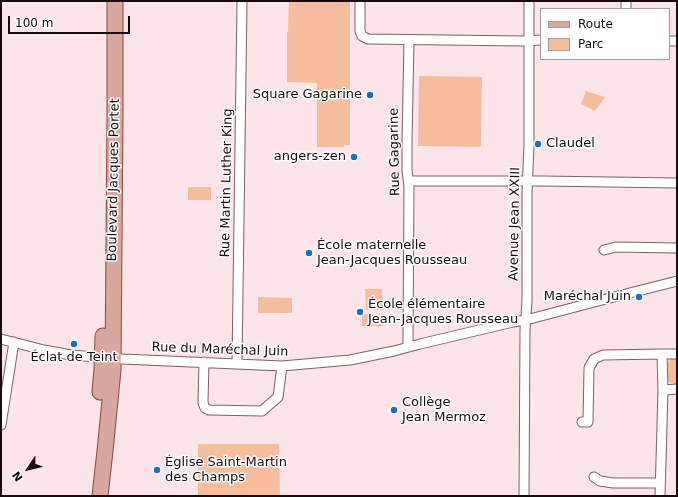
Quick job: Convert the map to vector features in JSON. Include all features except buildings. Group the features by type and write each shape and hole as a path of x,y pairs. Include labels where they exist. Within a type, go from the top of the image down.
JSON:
{"main road":[{"name":"Boulevard Jacques Portet","path":"107,1 107,358"},
{"name":"Boulevard Jacques Portet","path":"107,358 115,114 115,1"},
{"path":"91,496 102,369 107,358"},
{"path":"100,496 113,370 107,358"}],"street":[{"name":"Rue Martin Luther King","path":"237,364 242,1"},
{"path":"360,1 360,31 362,36 368,38 409,40 540,40"},
{"name":"Avenue Jean XXIII","path":"524,496 529,144 529,1"},
{"name":"Rue Gagarine","path":"408,347 409,181 407,142 409,40"},
{"path":"409,181 677,183"},
{"path":"604,250 616,247 677,248"},
{"name":"Rue du Maréchal Juin","path":"1,339 59,353 107,358 282,366 350,360 394,351 526,320 677,281"},
{"path":"1,425 14,342"},
{"path":"582,422 588,422 589,368 594,359 603,354 677,354"},
{"path":"660,496 663,390 662,354"},
{"path":"204,362 203,403 205,408 209,410 262,411 278,397 282,366"},
{"path":"663,390 677,389"},
{"path":"594,477 613,483 660,483"}],"green space":[{"path":"289,1 350,1 350,145 344,145 344,147 317,147 317,83 287,82 287,32"},
{"path":"419,76 482,77 481,147 418,146"},
{"path":"586,91 605,97 595,111 581,104"},
{"path":"188,187 211,187 211,200 188,200"},
{"path":"365,289 382,289 383,310 366,310"},
{"path":"258,297 292,298 292,313 258,313"},
{"path":"362,314 383,315 383,326 362,326"},
{"path":"677,358 677,383 675,384 667,380 667,364 669,360"},
{"path":"198,444 279,444 280,496 198,496"}],"place":[{"name":"Square Gagarine","path":"370,95"},
{"name":"Claudel","path":"538,144"},
{"name":"angers-zen","path":"354,157"},
{"name":"École maternelle Jean-Jacques Rousseau","path":"309,253"},
{"name":"Maréchal Juin","path":"639,297"},
{"name":"École élémentaire Jean-Jacques Rousseau","path":"360,312"},
{"name":"Éclat de Teint","path":"74,344"},
{"name":"Collège Jean Mermoz","path":"394,410"},
{"name":"Église Saint-Martin des Champs","path":"157,470"}]}
